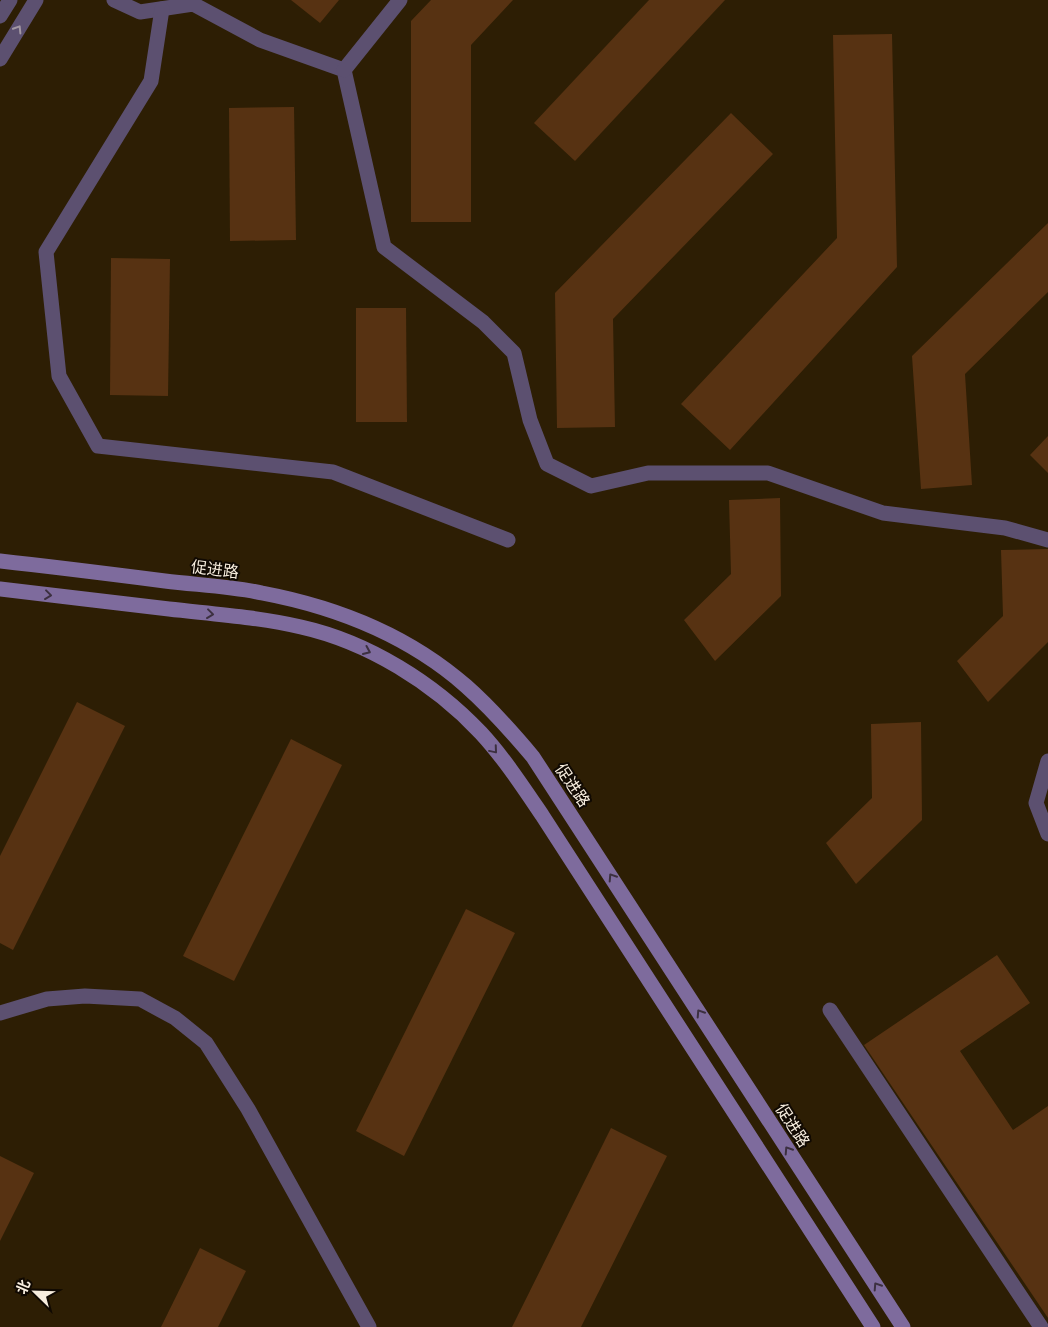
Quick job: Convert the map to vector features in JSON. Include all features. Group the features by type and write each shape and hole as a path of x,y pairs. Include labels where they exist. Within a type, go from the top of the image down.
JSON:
{"main road":[{"name":"促进路","path":"0,560 261,592 305,602 345,615 390,635 425,656 465,685 499,717 533,757 903,1327"},
{"path":"0,589 256,619 301,627 337,638 377,656 413,677 448,704 480,733 527,793 873,1327"}],"street":[{"path":"0,16 10,0"},
{"path":"0,59 36,0"},
{"path":"114,0 140,12 193,4 260,40 344,70"},
{"path":"344,70 400,0"},
{"path":"162,9 152,81 46,252 58,376 98,446 332,472 508,540"},
{"path":"344,70 384,247 483,322 514,353 530,420 547,464 592,486 648,474 768,473 883,513 1005,528 1048,540"},
{"path":"1048,761 1036,803 1048,834"},
{"path":"0,1014 47,999 85,996 140,999 175,1018 206,1043 248,1109 369,1327"},
{"path":"830,1010 1041,1327"}],"building":[{"path":"291,0 339,0 320,23"},
{"path":"431,0 513,0 471,45 471,222 411,222 411,21"},
{"path":"649,0 725,0 575,161 534,123"},
{"path":"892,34 897,267 730,450 681,404 837,238 833,35"},
{"path":"294,107 296,240 230,241 229,108"},
{"path":"731,113 773,154 613,319 615,427 557,428 555,293"},
{"path":"1048,223 1048,292 965,374 972,485 921,489 912,356"},
{"path":"111,258 170,259 168,396 110,395"},
{"path":"356,308 406,308 407,422 356,422"},
{"path":"1048,436 1048,473 1030,455"},
{"path":"780,498 781,596 715,661 684,620 731,574 729,500"},
{"path":"1048,549 1048,642 988,702 957,661 1003,616 1001,550"},
{"path":"77,702 125,726 13,950 0,943 0,856"},
{"path":"921,722 922,820 856,884 826,843 872,798 871,724"},
{"path":"291,739 342,765 234,981 183,956"},
{"path":"466,909 515,933 404,1156 356,1131"},
{"path":"997,955 1030,1003 960,1051 1013,1130 1048,1106 1048,1318 864,1045"},
{"path":"611,1128 667,1156 581,1327 512,1327"},
{"path":"0,1156 34,1173 0,1241"},
{"path":"200,1248 246,1271 218,1327 161,1327"}]}
